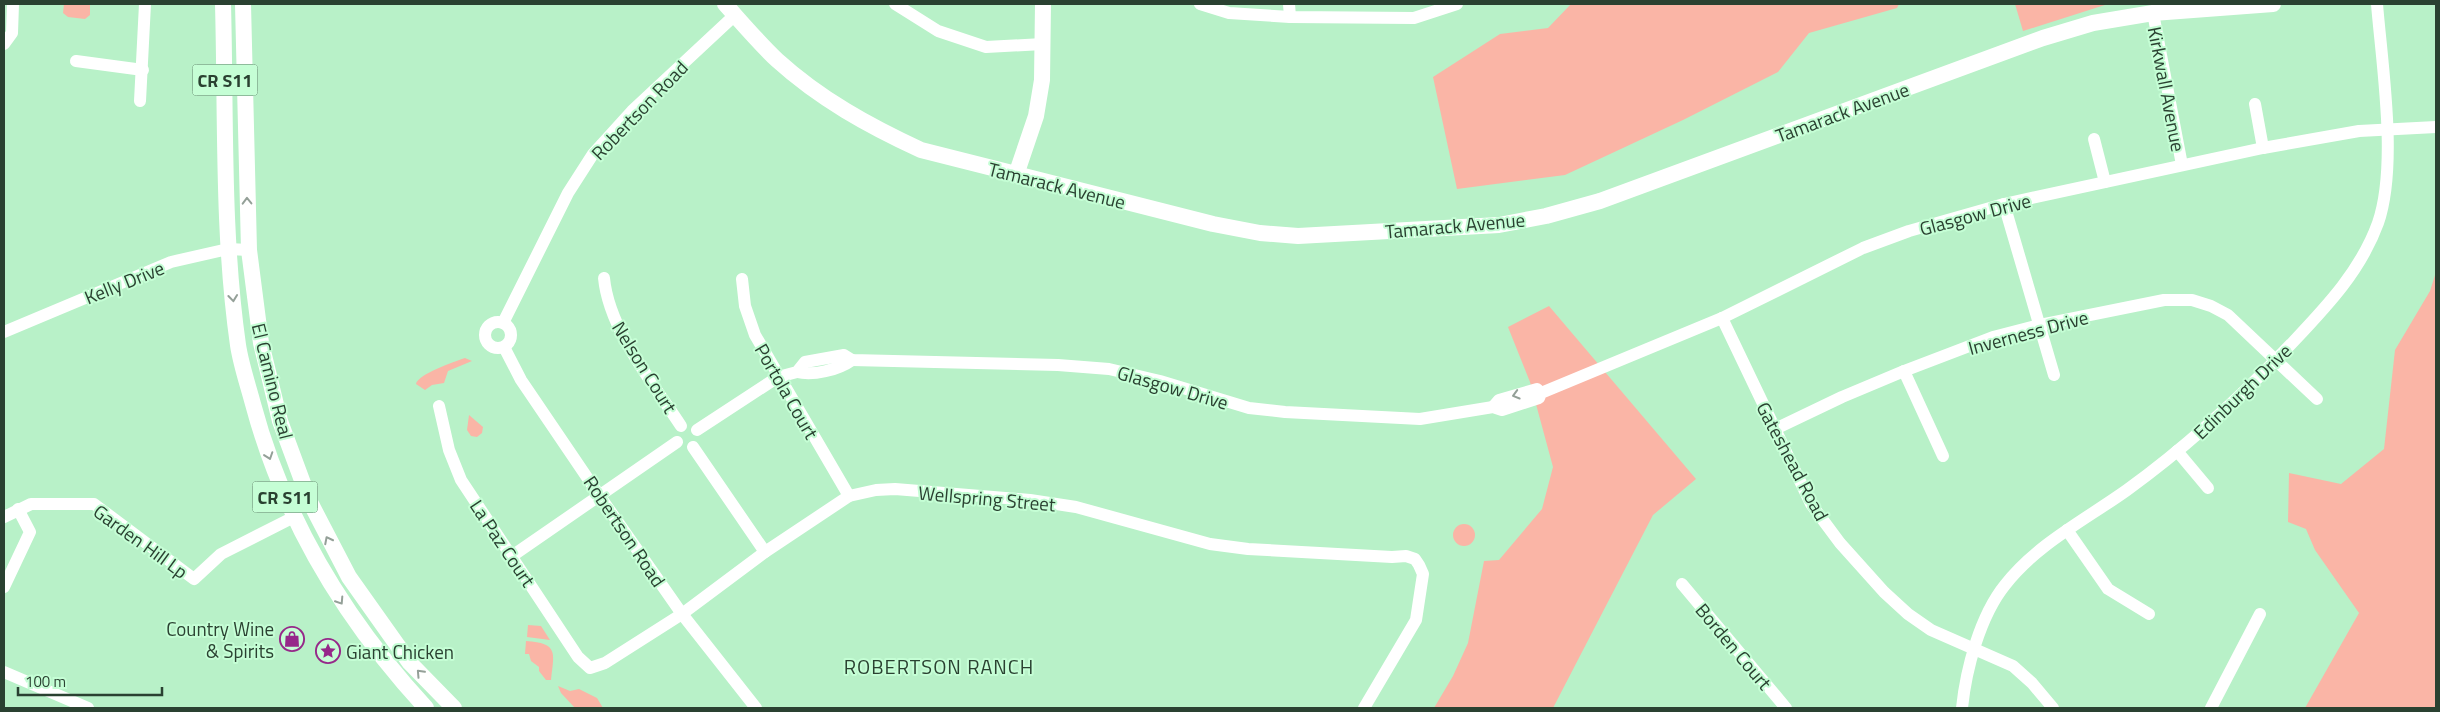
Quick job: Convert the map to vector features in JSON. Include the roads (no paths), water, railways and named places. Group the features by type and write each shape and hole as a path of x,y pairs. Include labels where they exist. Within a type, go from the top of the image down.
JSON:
{"main road":[{"name":"El Camino Real","path":"223,4 228,250 238,347 262,435 294,517 319,566 347,612 391,671 426,708"},
{"name":"El Camino Real","path":"243,4 249,250 261,343 280,421 310,502 349,577 380,623 410,662 454,708"},
{"path":"1016,175 1036,116 1042,80 1043,4"},
{"name":"Tamarack Avenue","path":"730,9 789,70 838,107 871,126 921,150 1213,224 1260,233 1298,236 1499,225 1546,216 1600,201 2044,38 2094,23 2153,13 2273,4"}],"street":[{"path":"4,44 12,33 8,17 13,4"},
{"path":"140,100 145,4"},
{"path":"895,4 938,31 986,47 1043,44"},
{"path":"1200,4 1229,13 1290,10 1414,18 1457,4"},
{"name":"Edinburgh Drive","path":"1962,708 1974,650 1984,624 2005,585 2034,556 2177,451 2228,407 2276,360 2337,295 2351,276 2378,223 2386,187 2387,129 2377,4"},
{"name":"Robertson Road","path":"503,323 568,193 593,154 730,9"},
{"name":"Kirkwall Avenue","path":"2153,13 2182,165"},
{"path":"76,61 143,70"},
{"path":"2255,104 2264,148"},
{"name":"Glasgow Drive","path":"697,430 778,377 796,372 805,362 826,364 844,355 852,360 1058,365 1109,369 1160,381 1249,408 1285,412 1420,419 1493,407 1498,400 1537,389 1541,393 1722,318 1863,248 1909,231 2004,204 2264,148 2359,131 2436,127"},
{"path":"2094,139 2105,182"},
{"path":"2004,204 2054,375"},
{"name":"Kelly Drive","path":"4,332 171,262 228,250 249,250"},
{"name":"Nelson Court","path":"604,278 606,297 615,323 681,426"},
{"name":"Portola Court","path":"742,279 745,306 755,336 849,496"},
{"name":"Inverness Drive","path":"1775,429 1842,397 1993,337 2040,325 2164,300 2192,300 2228,315 2317,399"},
{"name":"Gateshead Road","path":"1722,318 1811,504 1840,543 1884,592 1931,630 1974,650 1989,654 2022,674 2053,708"},
{"path":"503,323 511,334 509,342 504,347 490,346 485,334 491,324 503,323"},
{"name":"Robertson Road","path":"504,347 522,380 682,614 756,708"},
{"path":"1904,371 1942,456"},
{"name":"La Paz Court","path":"439,406 449,450 461,480 578,657 590,668"},
{"path":"691,425 697,430 699,441 694,447 686,448 677,442 676,434 681,426 691,425"},
{"path":"512,556 677,442"},
{"path":"694,447 765,552"},
{"path":"2177,451 2208,488"},
{"name":"Wellspring Street","path":"590,668 605,663 682,614 765,552 849,496 876,490 895,489 1030,500 1076,507 1210,544 1248,549 1392,557 1406,556 1415,559 1422,574 1416,620 1364,708"},
{"name":"Garden Hill Lp","path":"4,517 30,504 94,504 194,578 221,554 294,517"},
{"path":"4,587 30,532 18,509"},
{"path":"2067,530 2108,589 2149,614"},
{"name":"Borden Court","path":"1682,584 1786,708"},
{"path":"2211,708 2260,614"},
{"path":"4,672 88,708"}],"place":[{"name":"Country Wine & Spirits","path":"292,639"},
{"name":"Giant Chicken","path":"328,651"}],"district":[{"name":"ROBERTSON RANCH","path":"939,666"}]}
